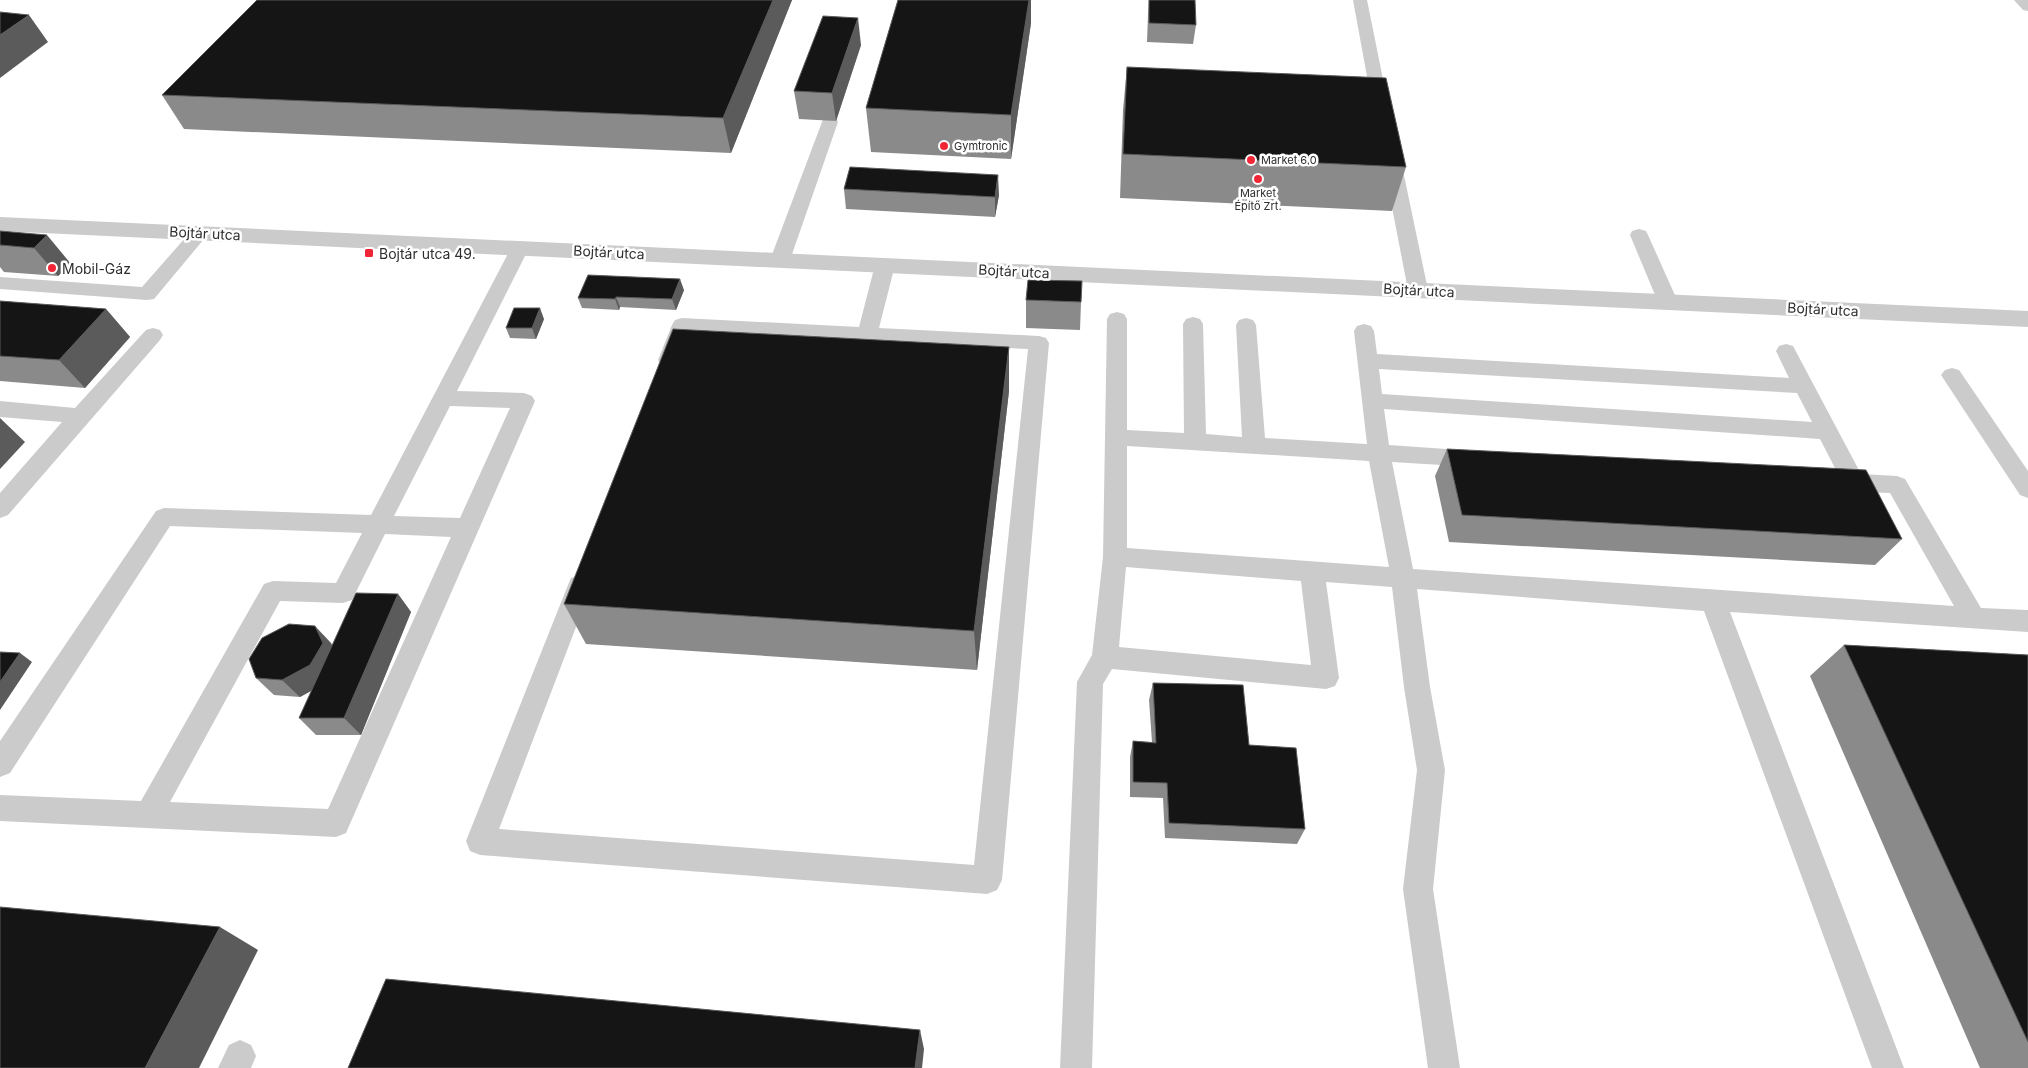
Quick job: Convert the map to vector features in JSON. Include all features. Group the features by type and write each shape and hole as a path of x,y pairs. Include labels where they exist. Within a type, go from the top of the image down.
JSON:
{"street":[{"name":"Bojtár utca","path":"0,224 2028,319"}],"lane":[{"path":"1360,0 1384,124"},
{"path":"2021,0 2028,7"},
{"path":"780,260 830,122"},
{"path":"1388,143 1418,290"},
{"path":"10,244 30,225"},
{"path":"0,283 147,294 200,233"},
{"path":"1639,235 1668,302"},
{"path":"148,815 273,591 343,593 520,248"},
{"path":"867,334 885,265"},
{"path":"1076,1068 1090,682 1106,657 1115,558 1117,319"},
{"path":"1193,324 1195,443"},
{"path":"588,564 480,841 988,880 1039,343 682,325 660,380"},
{"path":"1246,325 1254,446"},
{"path":"1364,331 1380,453 1403,578 1417,687 1431,770 1418,888 1444,1068"},
{"path":"0,508 153,335"},
{"path":"1786,351 1854,483"},
{"path":"1368,360 1804,386"},
{"path":"1952,375 2028,489"},
{"path":"0,808 336,823 524,401 442,398"},
{"path":"1373,401 1827,431"},
{"path":"0,409 80,416"},
{"path":"1116,437 1498,461"},
{"path":"1824,481 1897,485 1974,618"},
{"path":"0,764 164,517 467,528"},
{"path":"1115,558 2028,622"},
{"path":"1106,657 1326,678 1312,571"},
{"path":"1713,601 1888,1068"}],"building":[{"path":"257,0 773,0 723,118 162,95"},
{"path":"898,0 1029,0 1011,115 866,108"},
{"path":"1149,0 1195,0 1196,25 1149,23"},
{"path":"0,12 29,15 0,35"},
{"path":"823,16 858,18 832,93 794,91"},
{"path":"1127,67 1386,78 1406,167 1123,154"},
{"path":"850,167 998,175 995,197 844,189"},
{"path":"0,231 47,235 34,248 0,245"},
{"path":"588,275 680,279 672,299 578,298"},
{"path":"1028,280 1082,281 1081,302 1026,300"},
{"path":"0,301 106,309 59,360 0,356"},
{"path":"514,308 540,308 532,328 506,328"},
{"path":"673,329 1009,347 974,631 564,604"},
{"path":"1447,449 1866,470 1902,539 1462,515"},
{"path":"356,593 398,594 344,718 299,718"},
{"path":"289,624 315,626 323,643 310,665 282,680 256,678 249,659 262,638"},
{"path":"1844,645 2028,655 2028,1042"},
{"path":"0,652 20,653 0,682"},
{"path":"1153,683 1243,685 1249,745 1296,748 1305,829 1169,823 1167,783 1133,782 1133,741 1156,743"},
{"path":"0,907 220,927 145,1068 0,1068"},
{"path":"386,979 920,1030 915,1068 348,1068"}],"place":[{"name":"Gymtronic","path":"944,146"},
{"name":"Market 6.0","path":"1251,160"},
{"name":"Market Építő Zrt.","path":"1258,179"},
{"name":"Bojtár utca 49.","path":"369,253"},
{"name":"Mobil-Gáz","path":"52,268"}]}
